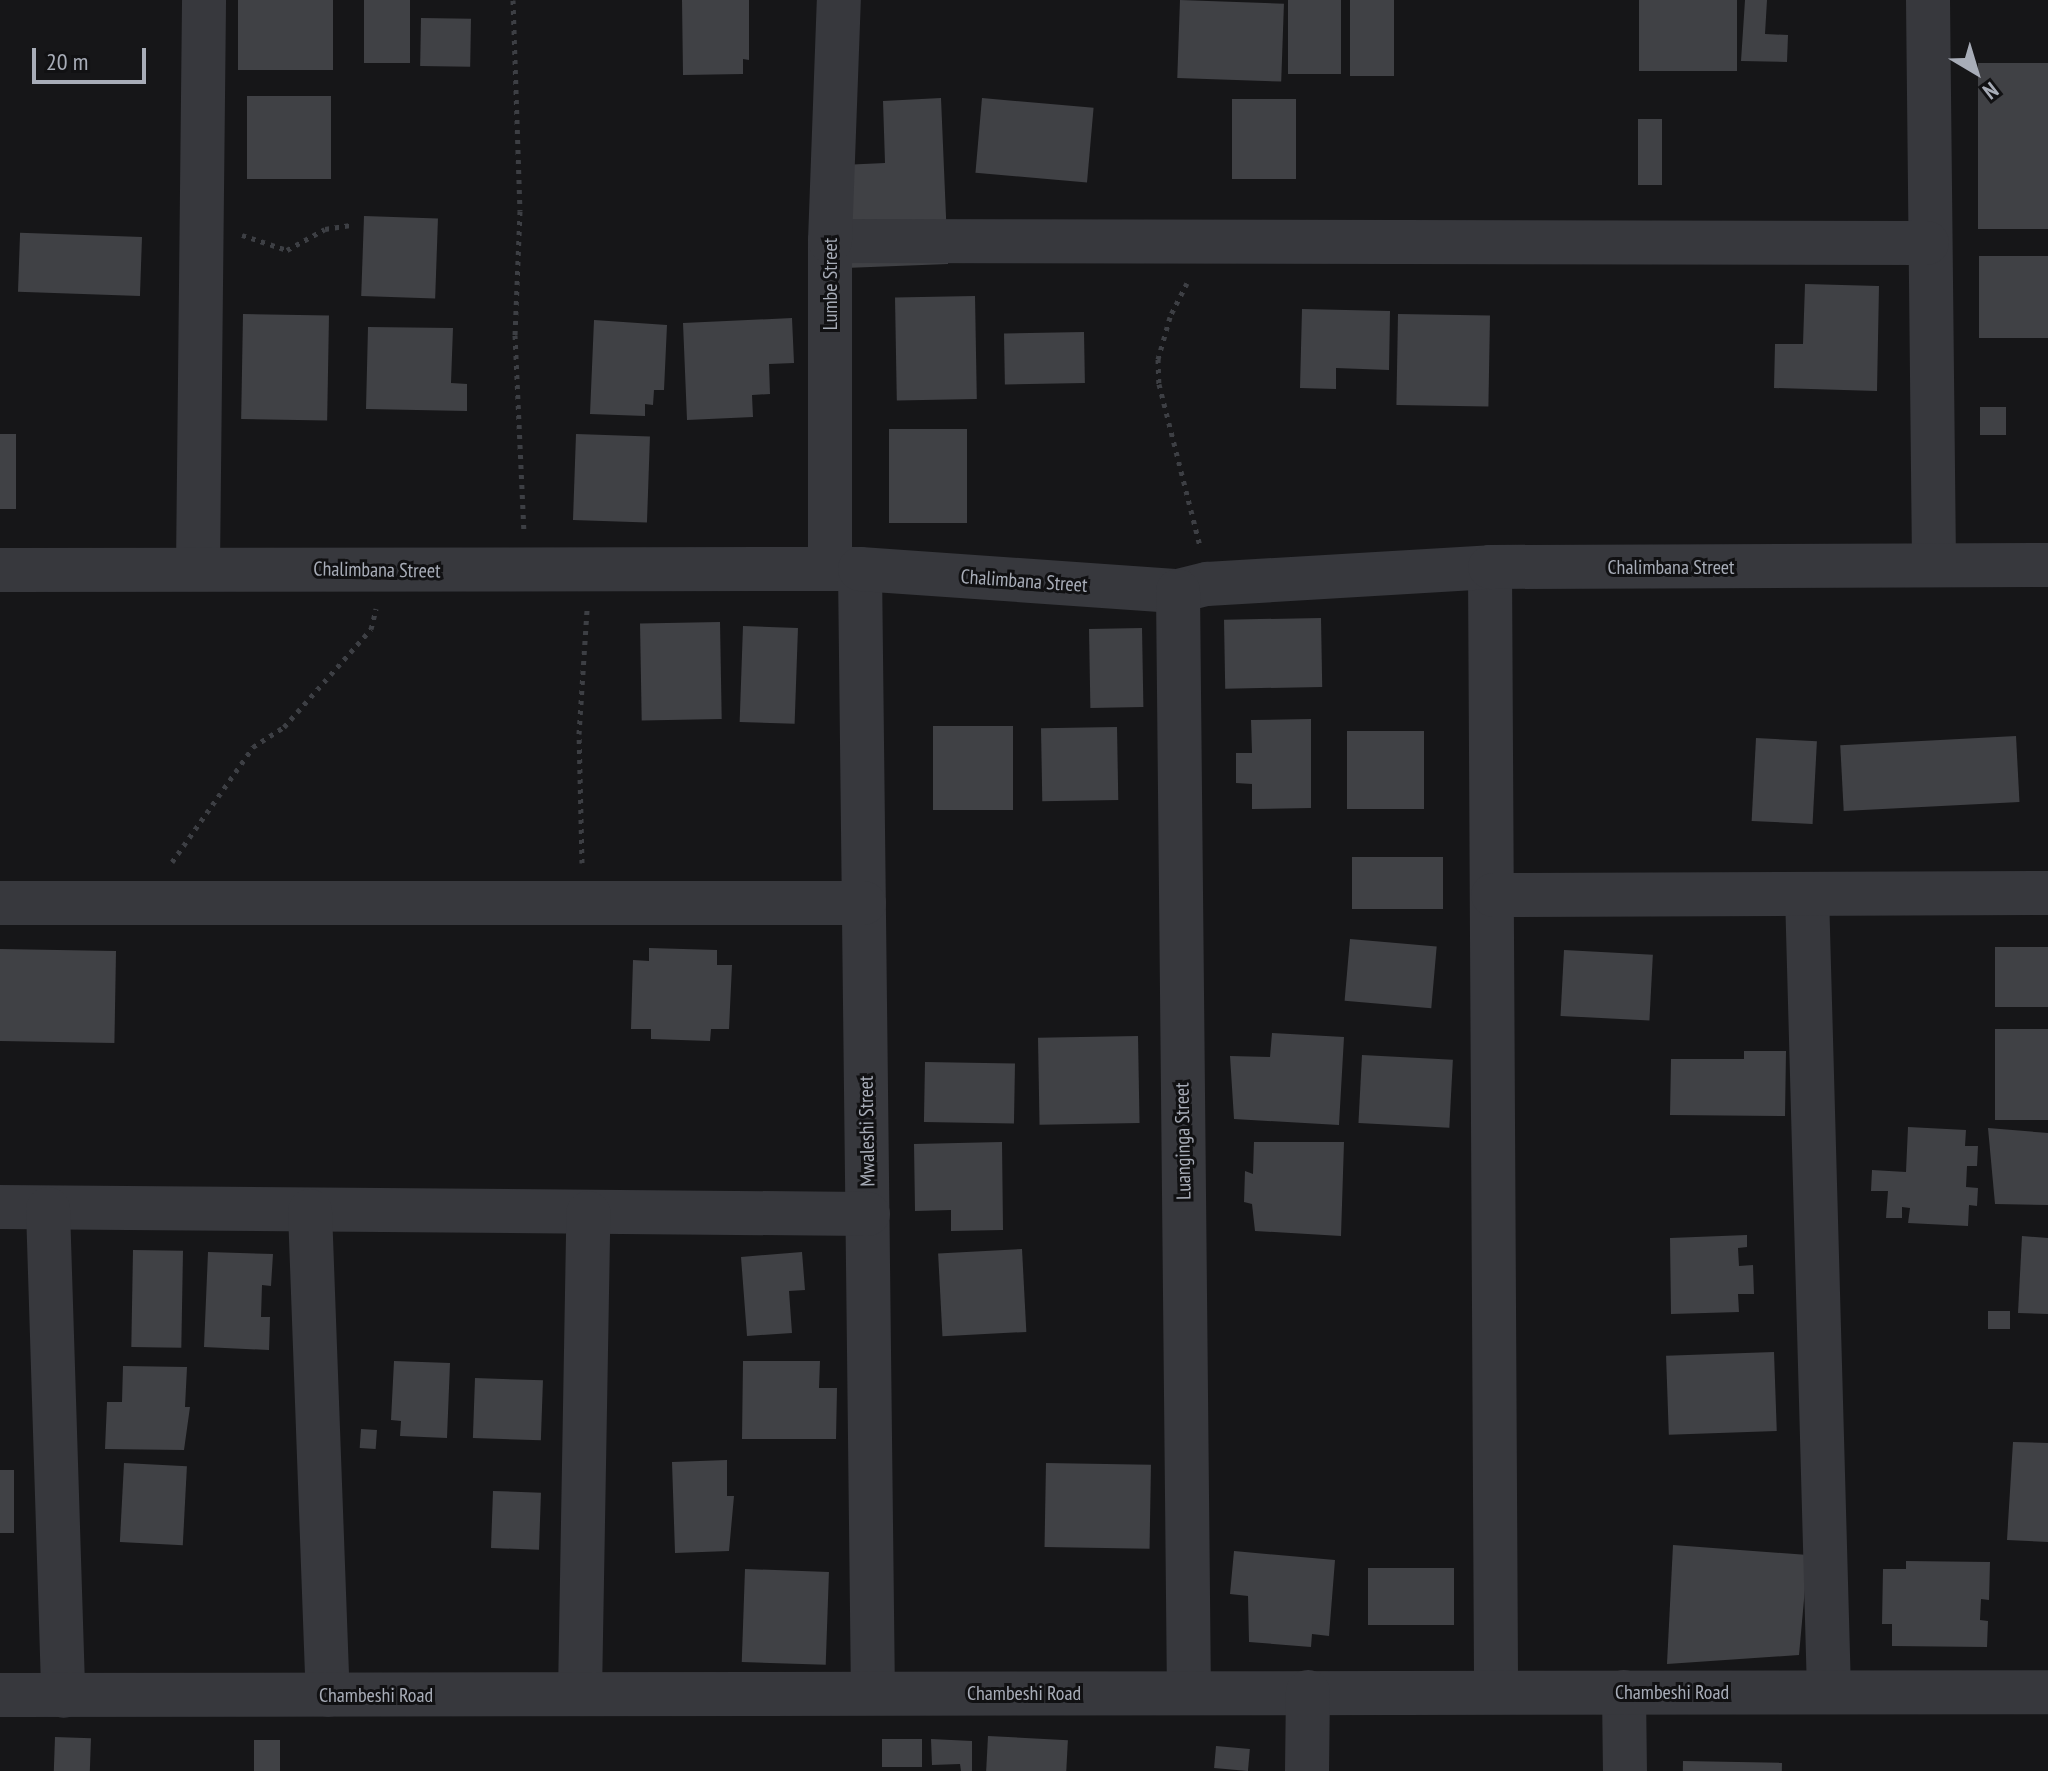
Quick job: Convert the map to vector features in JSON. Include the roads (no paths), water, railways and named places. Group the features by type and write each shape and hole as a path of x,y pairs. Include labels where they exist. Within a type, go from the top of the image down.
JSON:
{"street":[{"path":"198,567 198,230 204,0"},
{"name":"Lumbe Street","path":"839,0 830,241 845,569"},
{"path":"1928,0 1927,243 1934,565"},
{"path":"830,241 1927,243"},
{"name":"Chalimbana Street","path":"0,570 198,567 387,571 845,569 1193,587 1490,567 2048,565"},
{"path":"1490,567 1496,1691"},
{"name":"Mwaleshi Street","path":"845,569 864,903 873,1693"},
{"name":"Luanginga Street","path":"1189,1692 1193,587"},
{"path":"1493,895 2048,893"},
{"path":"1807,894 1829,1692"},
{"path":"0,903 864,903"},
{"path":"0,1207 868,1214"},
{"path":"48,1209 63,1696"},
{"path":"310,1211 328,1695"},
{"path":"580,1694 588,1213"},
{"path":"1307,1771 1308,1692"},
{"path":"1624,1692 1625,1771"},
{"name":"Chambeshi Road","path":"0,1695 2048,1692"}]}
